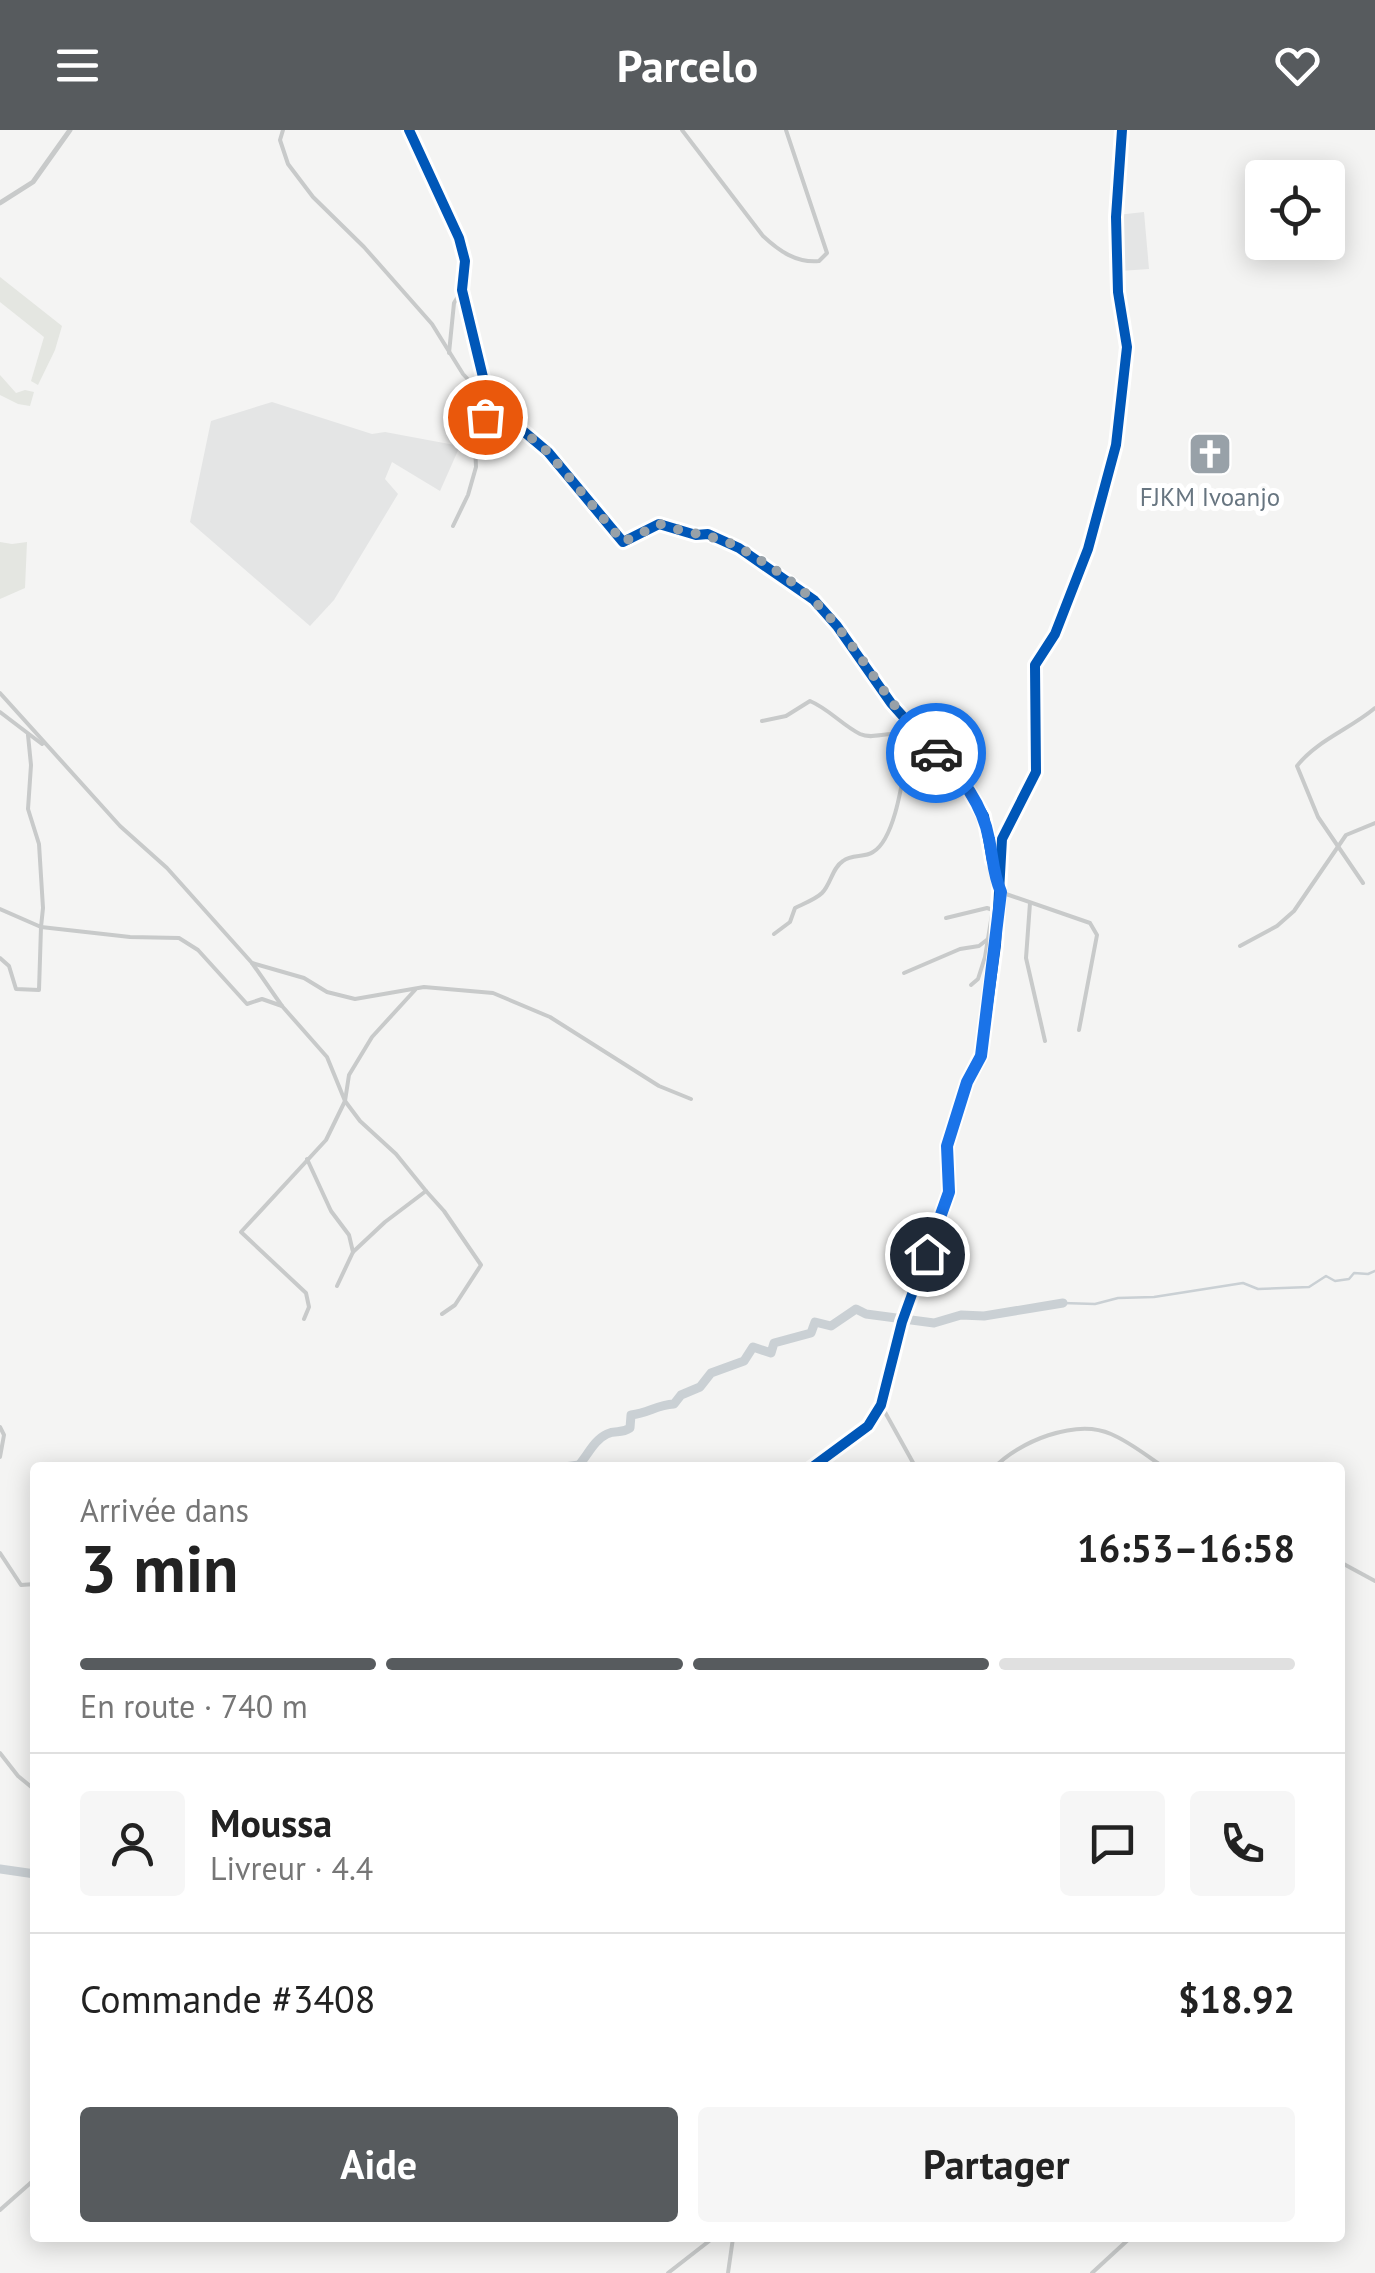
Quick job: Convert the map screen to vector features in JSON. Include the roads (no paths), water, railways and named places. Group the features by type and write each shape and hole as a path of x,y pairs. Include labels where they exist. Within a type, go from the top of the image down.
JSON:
{"street":[{"path":"0,203 32,182 70,130"},
{"path":"283,130 280,140 288,164 314,197 432,324 449,353 489,402 548,452 623,542 660,524 696,535 708,534 739,548 814,600 912,728 956,774 984,816 994,876 1001,892 1090,923 1097,935 1080,1030"},
{"path":"409,130 459,238 465,261 462,290 489,402 475,446 476,467 468,496 452,526"},
{"path":"682,130 762,236 778,251 805,262 819,261 827,253 786,130"},
{"path":"819,1462 868,1426 881,1405 902,1322 949,1192 947,1146 967,1082 981,1056 1001,892 1002,839 1036,772 1035,665 1056,634 1088,550 1116,445 1127,347 1118,292 1116,217 1122,130"},
{"path":"449,353 454,303 462,290"},
{"path":"0,693 120,826 167,868 252,963 282,1006 326,1057 345,1101 368,1132 396,1154 444,1211 482,1265 455,1306 442,1314"},
{"path":"762,721 786,716 810,700 870,737 890,732 902,735 912,728"},
{"path":"1364,882 1318,817 1296,766 1306,753 1375,708"},
{"path":"0,712 46,746"},
{"path":"774,934 790,922 795,908 823,892 838,864 848,857 870,854 892,828 912,728"},
{"path":"0,958 10,966 16,989 38,990 43,908 39,844 28,809 28,735"},
{"path":"1240,946 1277,926 1294,911 1346,835 1375,823"},
{"path":"971,985 982,968 996,896 1001,892"},
{"path":"1030,903 1026,958 1045,1041"},
{"path":"0,910 41,927 180,938 198,950 247,1004 262,1000 282,1006"},
{"path":"946,918 993,910"},
{"path":"904,973 960,949 979,946 988,938"},
{"path":"252,963 355,999 424,988 493,994 550,1016 660,1086 691,1099"},
{"path":"304,1320 309,1308 306,1293 241,1232 326,1140 345,1101 349,1075 372,1037 415,990"},
{"path":"307,1159 331,1210 350,1234 354,1252"},
{"path":"338,1286 354,1252 385,1222 426,1192"},
{"path":"881,1405 912,1462"},
{"path":"0,1427 4,1434 0,1456"},
{"path":"1000,1462 1022,1445 1087,1429 1108,1432 1156,1462"},
{"path":"0,1554 21,1585 30,1584"},
{"path":"1345,1565 1375,1581"},
{"path":"0,1752 30,1786"},
{"path":"0,2210 30,2183"},
{"path":"668,2273 708,2242"},
{"path":"728,2273 732,2242"},
{"path":"1092,2273 1126,2242"}],"waterway":[{"path":"1063,1303 1095,1304 1243,1283 1258,1289 1309,1287 1326,1276 1335,1281 1349,1279 1354,1273 1375,1271"},
{"path":"581,1462 602,1437 630,1428 631,1415 674,1404 681,1395 700,1387 711,1373 744,1361 753,1347 771,1353 774,1343 811,1333 815,1322 831,1326 856,1309 866,1314 934,1323 961,1315 984,1316 1063,1303"},
{"path":"0,1869 30,1873"}],"place":[{"name":"FJKM Ivoanjo","path":"1210,454"}]}
